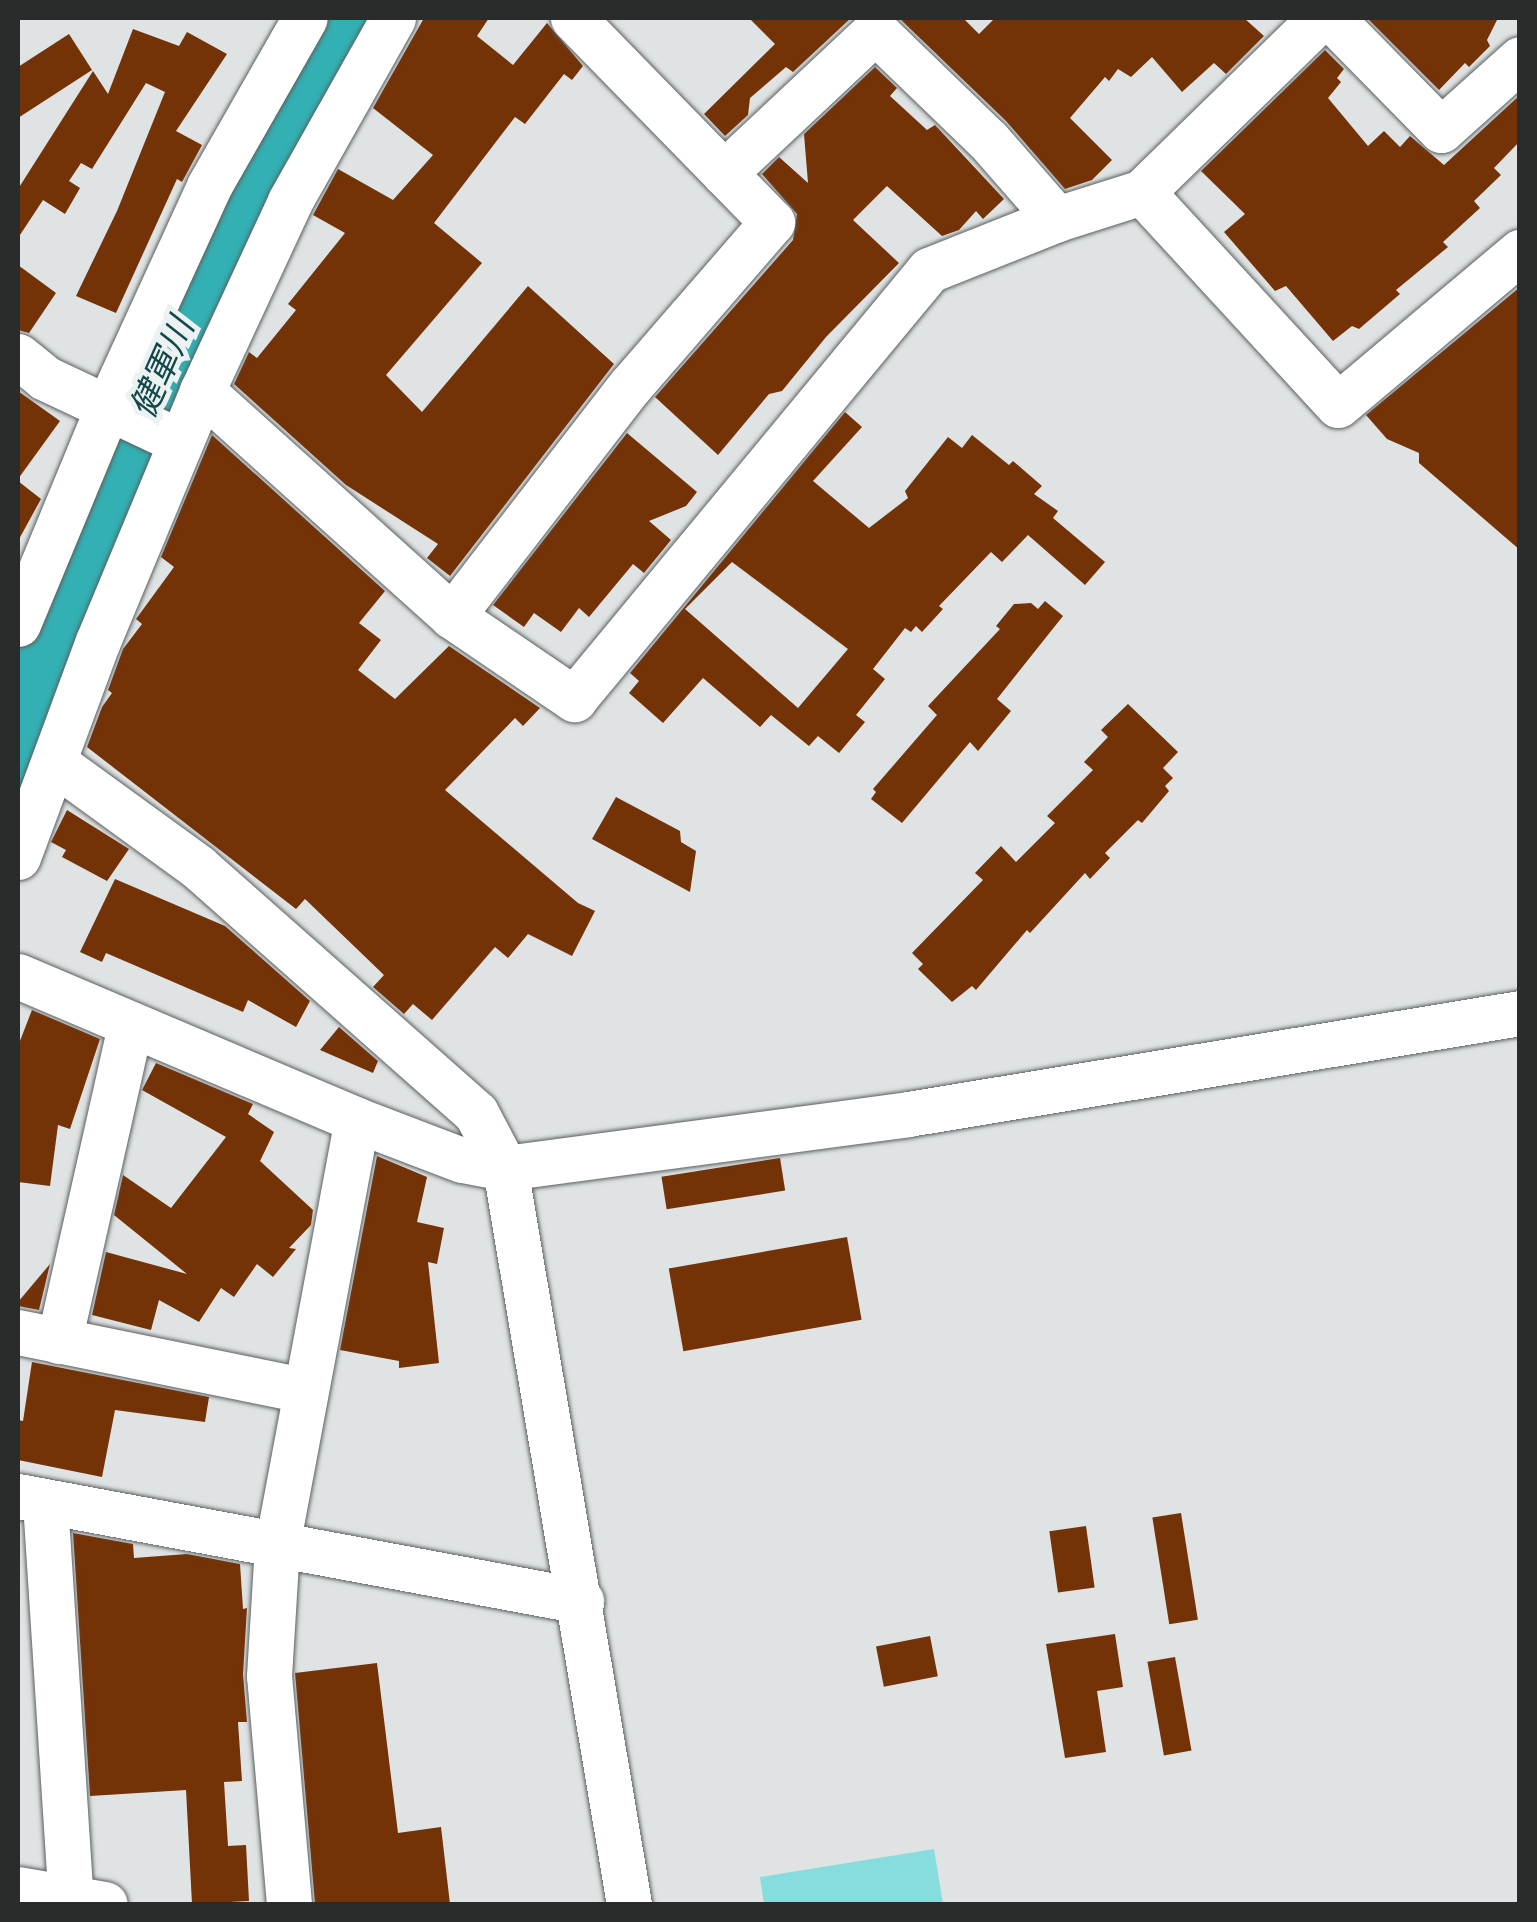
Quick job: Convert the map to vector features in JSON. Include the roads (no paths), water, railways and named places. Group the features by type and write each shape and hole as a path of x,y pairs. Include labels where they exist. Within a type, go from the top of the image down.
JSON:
{"street":[{"path":"18,624 208,186 305,18"},
{"path":"18,857 98,641 202,390 290,201 393,18"},
{"path":"452,616 630,386 772,222 573,18"},
{"path":"202,390 452,616 574,700 928,270 1057,219 1142,192 1320,18"},
{"path":"1331,18 1441,130 1520,59"},
{"path":"724,174 875,31 988,140 1057,219"},
{"path":"1142,192 1338,405 1520,252"},
{"path":"22,371 180,440"},
{"path":"55,763 198,867 476,1113 505,1168 581,1601 629,1904"},
{"path":"18,976 357,1120 462,1160 505,1168 908,1114 1520,1013"},
{"path":"130,1025 38,1336 304,1390"},
{"path":"289,1904 270,1676 277,1546 357,1120"},
{"path":"18,1889 82,1902 31,1499 581,1601"}],"water":[{"name":"健軍川","path":"313,18 382,18 18,818 18,647 32,606"}]}
